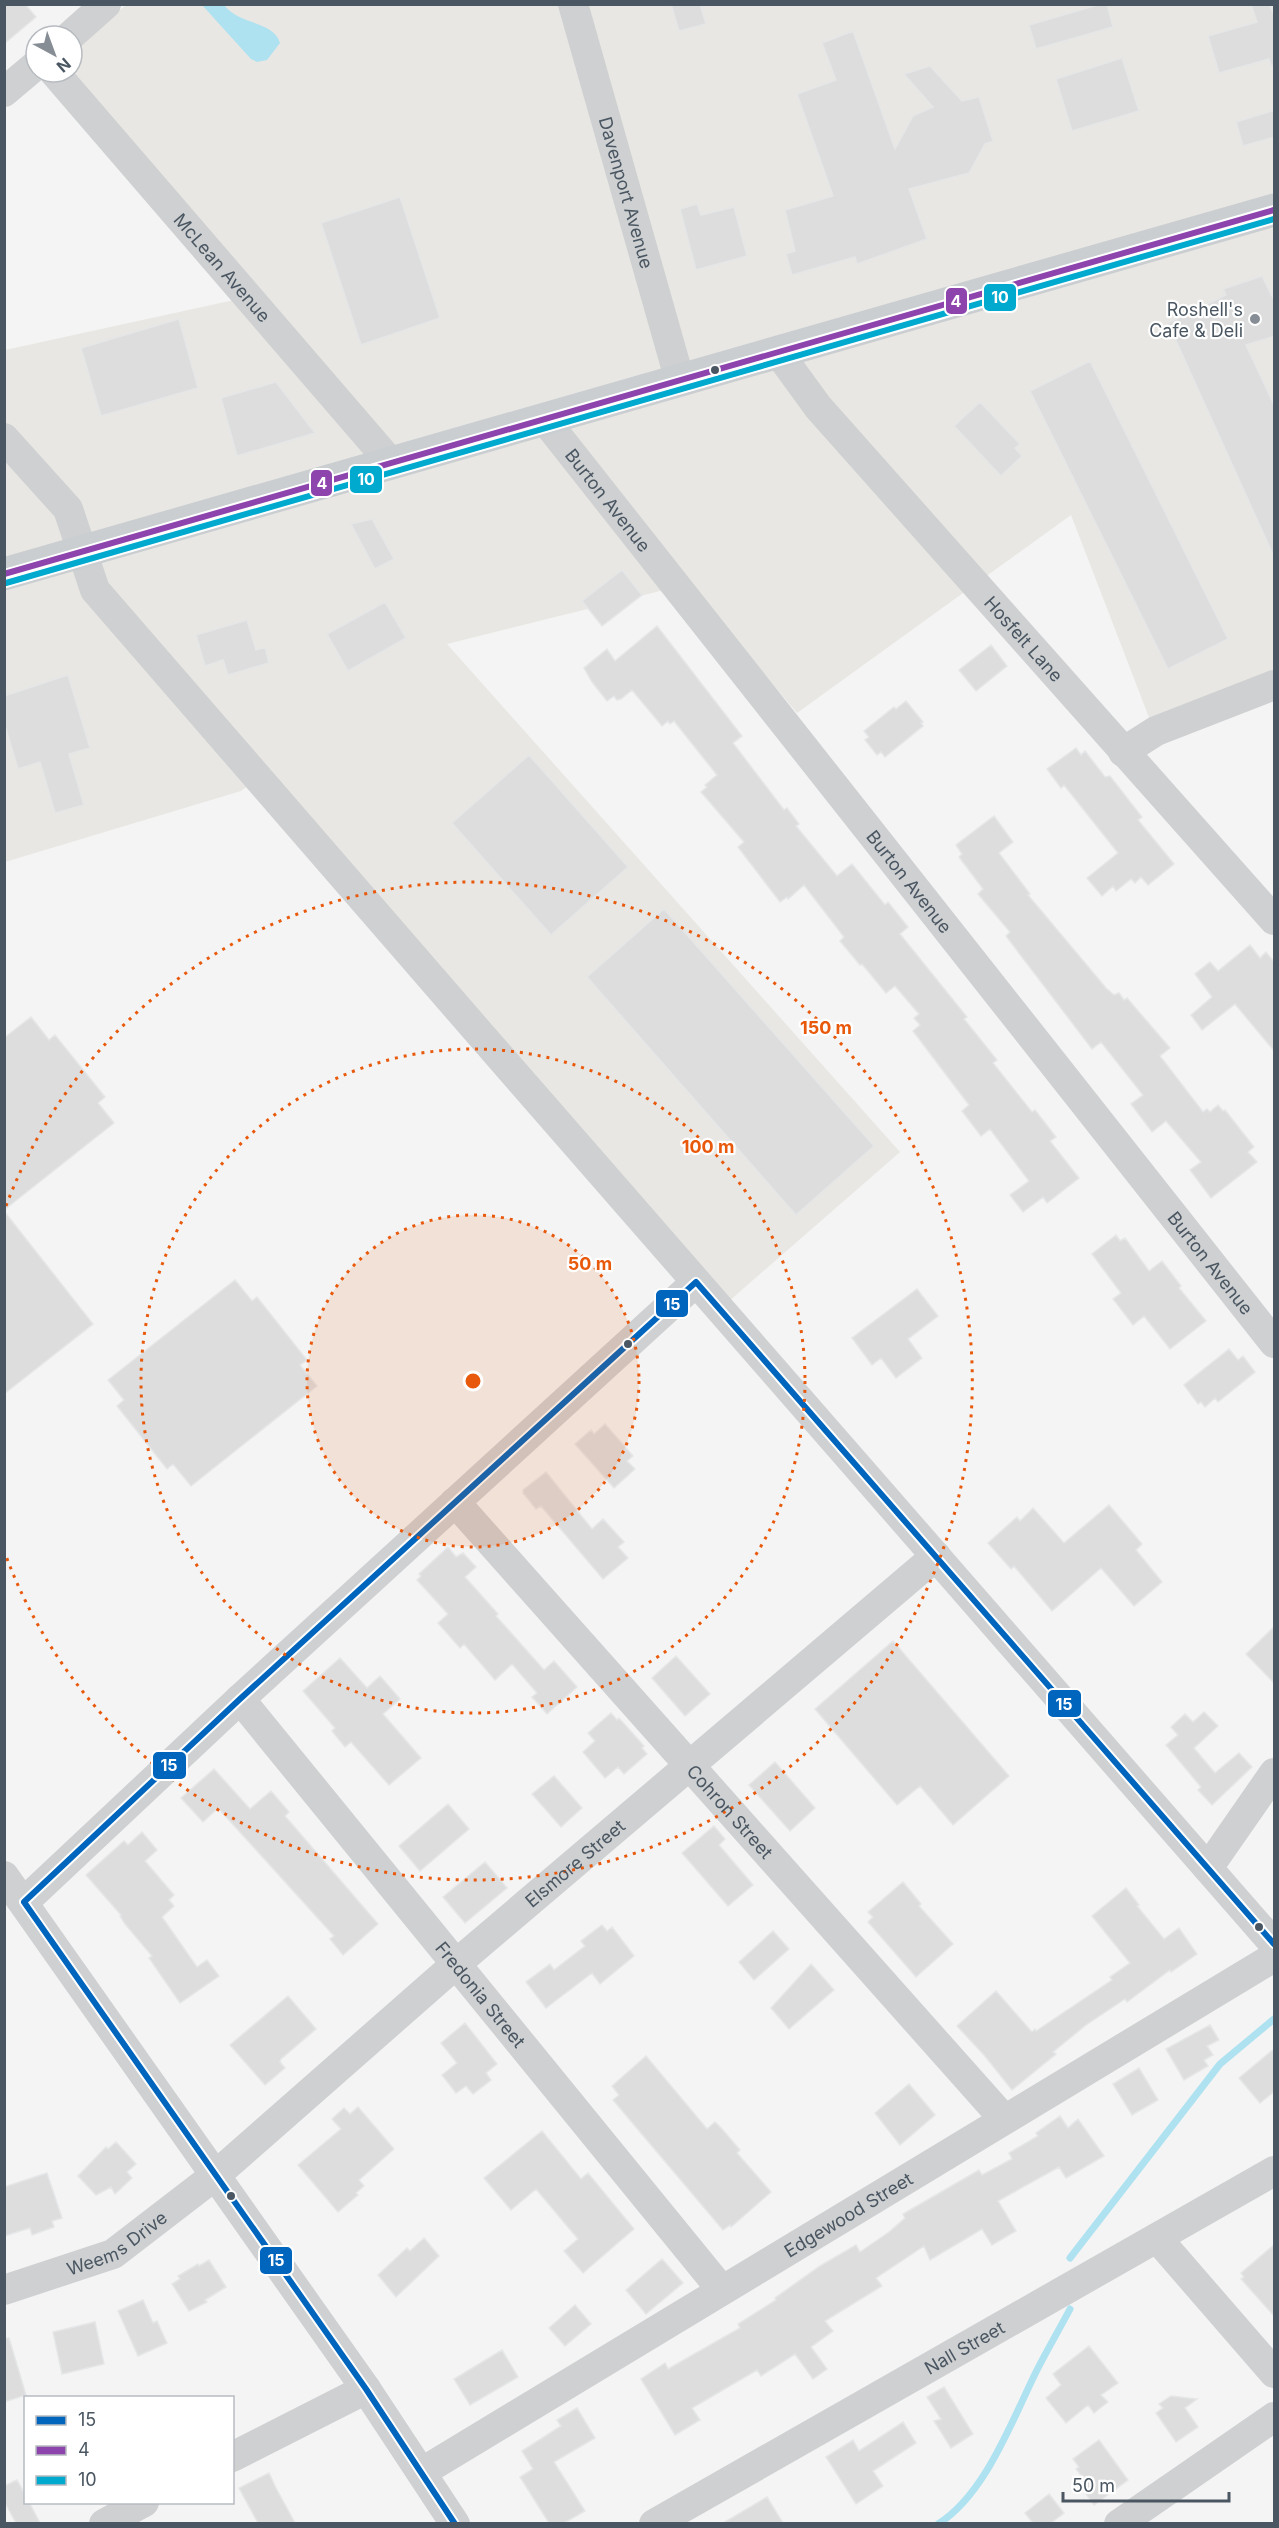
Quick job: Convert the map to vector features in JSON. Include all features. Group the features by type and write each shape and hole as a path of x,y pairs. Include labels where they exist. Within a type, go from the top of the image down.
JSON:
{"main road":[{"path":"4,574 1275,210"}],"street":[{"path":"84,24 106,4"},
{"name":"Davenport Avenue","path":"573,4 680,381"},
{"path":"4,92 24,75"},
{"name":"McLean Avenue","path":"64,84 392,464"},
{"name":"Hosfelt Lane","path":"778,352 818,408 1275,920"},
{"name":"Burton Avenue","path":"545,420 1275,1343"},
{"path":"4,438 68,509 95,590 1275,1944"},
{"path":"1123,752 1156,731 1275,685"},
{"path":"24,1902 240,1699 696,1282"},
{"name":"Cohron Street","path":"455,1502 1004,2120"},
{"name":"Elsmore Street","path":"217,2174 456,1964 936,1556"},
{"name":"Fredonia Street","path":"240,1699 721,2289"},
{"path":"1208,1868 1275,1773"},
{"path":"4,1876 217,2174 366,2389 455,2523"},
{"name":"Edgewood Street","path":"422,2472 721,2289 1275,1957"},
{"name":"Nall Street","path":"654,2523 1275,2171"},
{"name":"Weems Drive","path":"4,2290 113,2254 217,2174"},
{"path":"1157,2238 1275,2373"},
{"path":"234,2456 366,2389"},
{"path":"1119,2523 1275,2416"},
{"path":"104,2523 140,2504"}],"shaded area":[{"path":"126,5 1274,5 1274,673 1150,720 1071,515 797,713 688,584 447,644 900,1152 728,1302 269,770 241,791 5,862 5,350 257,295 82,84 84,84 84,42"}],"water":[{"path":"202,5 224,5 238,16 271,31 280,43 267,60 257,62 251,59"}],"building":[{"path":"4,4 25,4 36,17 28,24 24,24 24,27 4,44"},
{"path":"671,4 700,4 706,24 679,31"},
{"path":"1107,4 1113,27 1036,49 1029,25"},
{"path":"1251,4 1269,4 1275,17 1275,65 1271,66 1269,59 1219,73 1208,36 1257,22"},
{"path":"853,31 895,149 913,116 933,107 904,74 930,66 962,101 979,97 993,141 985,144 969,173 909,189 927,239 857,264 855,257 792,275 786,254 795,251 785,210 833,196 797,94 836,80 822,43"},
{"path":"1122,58 1139,111 1072,131 1056,79"},
{"path":"1275,110 1275,137 1243,146 1236,122"},
{"path":"400,197 440,318 361,345 321,223"},
{"path":"697,204 701,215 734,207 747,256 696,270 680,209"},
{"path":"1262,276 1275,302 1275,336 1246,345 1275,407 1275,559 1168,323 1226,295 1223,289"},
{"path":"179,319 198,388 101,416 81,348"},
{"path":"1090,361 1228,639 1168,669 1030,391"},
{"path":"276,382 315,433 237,456 221,398"},
{"path":"980,402 1020,444 1015,448 1022,456 1001,476 954,426"},
{"path":"372,519 394,559 375,569 351,524"},
{"path":"622,570 642,595 602,626 582,601"},
{"path":"385,602 406,638 348,671 327,634"},
{"path":"247,620 256,650 265,647 269,663 228,675 223,660 205,666 196,635"},
{"path":"657,626 742,736 733,743 784,810 787,808 799,824 796,826 837,876 852,864 885,905 888,902 908,927 900,934 967,1017 964,1019 997,1060 993,1063 1032,1112 1035,1110 1056,1137 1050,1141 1079,1178 1047,1203 1043,1197 1023,1212 1010,1195 1029,1181 990,1129 981,1136 962,1111 969,1105 913,1031 920,1025 914,1018 919,1014 895,986 886,993 862,964 860,965 840,941 844,937 804,885 788,899 787,897 780,902 738,847 744,842 701,792 707,787 705,785 717,775 674,721 670,724 668,721 662,726 632,690 621,699 617,700 614,696 607,701 592,682 584,668 607,649 615,661"},
{"path":"991,645 1007,666 976,691 959,670"},
{"path":"68,675 90,748 69,754 84,805 55,813 40,762 18,769 4,722 4,696"},
{"path":"906,701 923,722 921,723 923,726 885,757 881,752 877,755 865,740 869,737 864,731 894,707 896,709"},
{"path":"1076,748 1081,755 1085,751 1105,777 1110,776 1142,817 1138,820 1174,864 1148,885 1141,877 1135,883 1131,879 1116,891 1113,886 1102,896 1087,878 1118,853 1064,785 1061,788 1047,769"},
{"path":"529,755 628,867 551,935 452,823"},
{"path":"994,816 1013,842 999,853 1030,894 1028,895 1106,988 1114,995 1119,993 1124,1000 1127,998 1170,1048 1160,1056 1203,1112 1207,1109 1210,1112 1218,1105 1223,1111 1225,1110 1254,1147 1248,1152 1257,1162 1211,1198 1190,1170 1201,1162 1166,1121 1152,1132 1131,1104 1143,1095 1101,1042 1092,1049 1006,936 1010,932 978,894 983,889 959,857 962,854 956,845"},
{"path":"664,909 874,1146 796,1215 587,977"},
{"path":"1250,945 1260,958 1266,952 1275,963 1275,1052 1235,1004 1202,1030 1191,1015 1212,997 1195,974 1210,962 1218,971"},
{"path":"31,1017 49,1040 55,1035 105,1097 98,1103 114,1123 4,1210 4,1038"},
{"path":"4,1211 93,1324 4,1394"},
{"path":"1116,1235 1120,1241 1125,1238 1149,1271 1162,1261 1181,1286 1179,1288 1206,1321 1170,1349 1144,1316 1133,1325 1113,1299 1121,1293 1092,1254"},
{"path":"235,1280 252,1301 257,1297 307,1360 300,1365 317,1386 191,1486 173,1464 167,1469 117,1406 124,1400 108,1380"},
{"path":"917,1289 938,1316 908,1339 922,1358 896,1378 881,1358 872,1365 852,1338"},
{"path":"1229,1349 1238,1360 1243,1356 1255,1372 1218,1402 1215,1398 1205,1407 1201,1402 1198,1404 1184,1385"},
{"path":"605,1424 633,1456 627,1461 635,1469 614,1488 575,1444 591,1430 594,1434"},
{"path":"546,1472 592,1529 603,1519 624,1542 618,1547 628,1558 603,1579 541,1506 536,1509 523,1493 523,1490"},
{"path":"1109,1505 1142,1544 1136,1550 1162,1582 1134,1606 1101,1568 1052,1611 1014,1566 1011,1569 988,1543 1017,1517 1020,1521 1033,1508 1064,1543"},
{"path":"448,1547 456,1557 463,1553 476,1567 465,1577 544,1670 554,1661 577,1687 547,1714 532,1697 537,1693 512,1664 495,1680 464,1644 460,1648 438,1623 448,1614 417,1580 421,1576 419,1574"},
{"path":"1275,1626 1275,1684 1246,1654"},
{"path":"893,1641 1009,1776 953,1825 920,1786 897,1805 815,1709"},
{"path":"676,1656 710,1694 685,1716 652,1678"},
{"path":"340,1658 367,1688 380,1676 400,1699 383,1714 421,1758 389,1785 351,1742 345,1747 332,1731 335,1728 303,1691"},
{"path":"1204,1712 1218,1726 1194,1748 1215,1773 1239,1753 1252,1767 1212,1805 1198,1790 1201,1787 1166,1745 1178,1735 1171,1727 1185,1714 1193,1722"},
{"path":"611,1713 617,1720 619,1718 644,1746 642,1748 647,1754 624,1774 618,1767 605,1778 583,1752 595,1741 588,1733"},
{"path":"775,1762 815,1808 790,1831 749,1785"},
{"path":"214,1769 250,1809 271,1791 289,1812 285,1816 378,1924 343,1955 330,1939 334,1936 218,1808 203,1822 181,1798"},
{"path":"554,1776 582,1808 561,1827 532,1794"},
{"path":"448,1804 469,1829 420,1871 399,1846"},
{"path":"714,1826 725,1839 719,1845 753,1885 728,1906 682,1853"},
{"path":"142,1832 157,1850 145,1861 174,1895 169,1900 174,1906 162,1917 197,1967 207,1960 219,1976 180,2003 149,1958 152,1956 125,1924 121,1915 86,1875 124,1841 128,1845"},
{"path":"485,1862 507,1888 465,1923 443,1897"},
{"path":"903,1882 921,1904 919,1906 953,1944 916,1977 868,1922 873,1917 868,1912"},
{"path":"1126,1888 1139,1905 1137,1906 1164,1939 1179,1928 1197,1954 1171,1972 1170,1970 1127,2002 1125,1999 1086,2025 1053,2052 1056,2054 1012,2090 957,2026 996,1991 1032,2032 1035,2029 1036,2031 1112,1980 1110,1977 1130,1963 1092,1916"},
{"path":"602,1925 607,1931 612,1927 634,1956 600,1984 592,1973 546,2008 526,1982 550,1964 554,1970 585,1946 581,1941"},
{"path":"773,1931 789,1949 754,1980 739,1962"},
{"path":"811,1964 834,1990 789,2029 771,2008"},
{"path":"288,1996 316,2029 281,2059 280,2062 285,2068 265,2085 230,2045"},
{"path":"465,2023 497,2064 486,2073 491,2080 473,2094 466,2086 456,2093 442,2075 457,2063 441,2043"},
{"path":"1210,2025 1219,2040 1207,2046 1213,2055 1204,2060 1208,2066 1184,2080 1166,2049"},
{"path":"1275,2048 1275,2091 1260,2103 1239,2078"},
{"path":"646,2056 707,2129 715,2122 722,2129 740,2150 737,2153 771,2192 731,2227 730,2225 723,2230 613,2100 619,2095 612,2086"},
{"path":"1139,2068 1158,2100 1132,2115 1113,2084"},
{"path":"909,2084 935,2115 900,2145 875,2113"},
{"path":"358,2107 394,2149 359,2180 364,2186 356,2193 358,2195 338,2212 298,2165 341,2129 332,2119 344,2108 350,2114"},
{"path":"1060,2116 1068,2128 1078,2119 1104,2156 1066,2178 1059,2167 998,2201 1016,2231 992,2245 982,2229 930,2260 924,2246 876,2278 882,2286 825,2321 833,2331 811,2347 827,2369 813,2379 795,2354 761,2376 757,2370 692,2408 700,2420 675,2435 641,2379 665,2363 668,2369 740,2328 738,2324 776,2300 775,2298 820,2266 856,2245 860,2252 889,2232 905,2218 903,2214 979,2170 982,2175 1012,2159 1009,2153 1038,2136 1036,2133"},
{"path":"542,2131 581,2179 588,2173 634,2229 583,2273 564,2251 578,2239 536,2189 511,2210 484,2178"},
{"path":"116,2142 136,2164 127,2172 132,2178 115,2194 111,2187 96,2195 78,2176 106,2147 108,2149"},
{"path":"47,2173 62,2218 52,2221 54,2227 32,2235 30,2228 4,2236 4,2187"},
{"path":"424,2238 439,2256 396,2297 378,2275 407,2248 410,2251"},
{"path":"1275,2244 1275,2317 1241,2279 1244,2277 1241,2273"},
{"path":"662,2259 683,2283 646,2314 626,2290"},
{"path":"209,2260 226,2287 205,2300 207,2302 189,2311 172,2284 180,2279 178,2276"},
{"path":"143,2300 153,2323 157,2321 167,2343 138,2356 118,2311"},
{"path":"575,2305 591,2324 565,2346 549,2328"},
{"path":"95,2322 104,2364 62,2374 53,2332"},
{"path":"4,2338 9,2338 26,2395 4,2402"},
{"path":"1089,2346 1118,2383 1101,2395 1108,2402 1094,2413 1088,2405 1066,2423 1046,2398 1061,2385 1053,2374"},
{"path":"502,2350 518,2377 470,2405 454,2379"},
{"path":"944,2387 973,2434 951,2448 934,2421 941,2419 927,2397"},
{"path":"1171,2396 1197,2399 1185,2408 1198,2427 1176,2442 1156,2413 1163,2408 1159,2404"},
{"path":"577,2408 595,2438 554,2462 585,2511 564,2523 549,2523 520,2477 533,2469 522,2451 561,2426 557,2420"},
{"path":"903,2422 916,2443 873,2471 883,2486 856,2504 826,2457 853,2440 859,2451"},
{"path":"1099,2440 1128,2480 1094,2505 1079,2484 1085,2480 1076,2469 1079,2467 1073,2459"},
{"path":"269,2473 295,2523 258,2523 239,2488"},
{"path":"17,2480 24,2492 24,2504 30,2504 40,2523 16,2523 4,2501 4,2486"},
{"path":"1049,2494 1064,2513 1051,2523 1033,2523 1025,2513"},
{"path":"767,2497 783,2523 723,2523"}],"waterway":[{"path":"1070,2258 1220,2064 1274,2019"},
{"path":"938,2524 955,2511 984,2475 1070,2309"}],"transit line":[{"name":"4","path":"4,574 1274,210"},
{"name":"10","path":"6,583 1274,219"},
{"name":"15","path":"455,2524 366,2389 24,1902 240,1699 696,1282 1274,1944"}],"place":[{"name":"Roshell's Cafe & Deli","path":"1255,319"}]}
